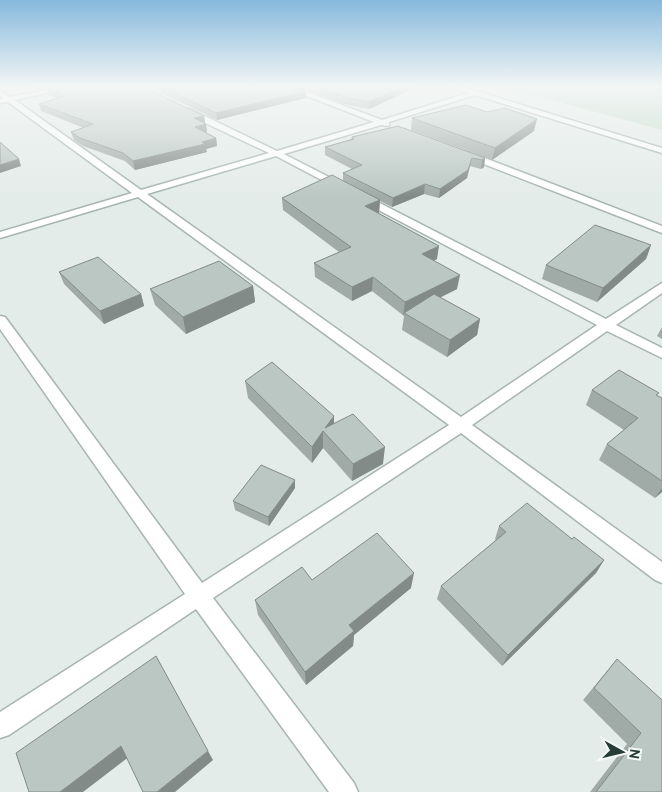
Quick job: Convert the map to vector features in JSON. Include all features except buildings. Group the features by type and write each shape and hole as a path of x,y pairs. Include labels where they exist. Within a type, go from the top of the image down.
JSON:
{"street":[{"path":"39,123 138,192 461,425 662,574"},
{"path":"213,123 278,154 662,354"},
{"path":"0,235 138,192 384,123 393,126"},
{"path":"572,123 662,151"},
{"path":"458,152 662,230"},
{"path":"0,726 461,425 662,287"},
{"path":"0,320 198,595 345,792"}],"green space":[{"path":"636,123 662,123 662,130"}]}
